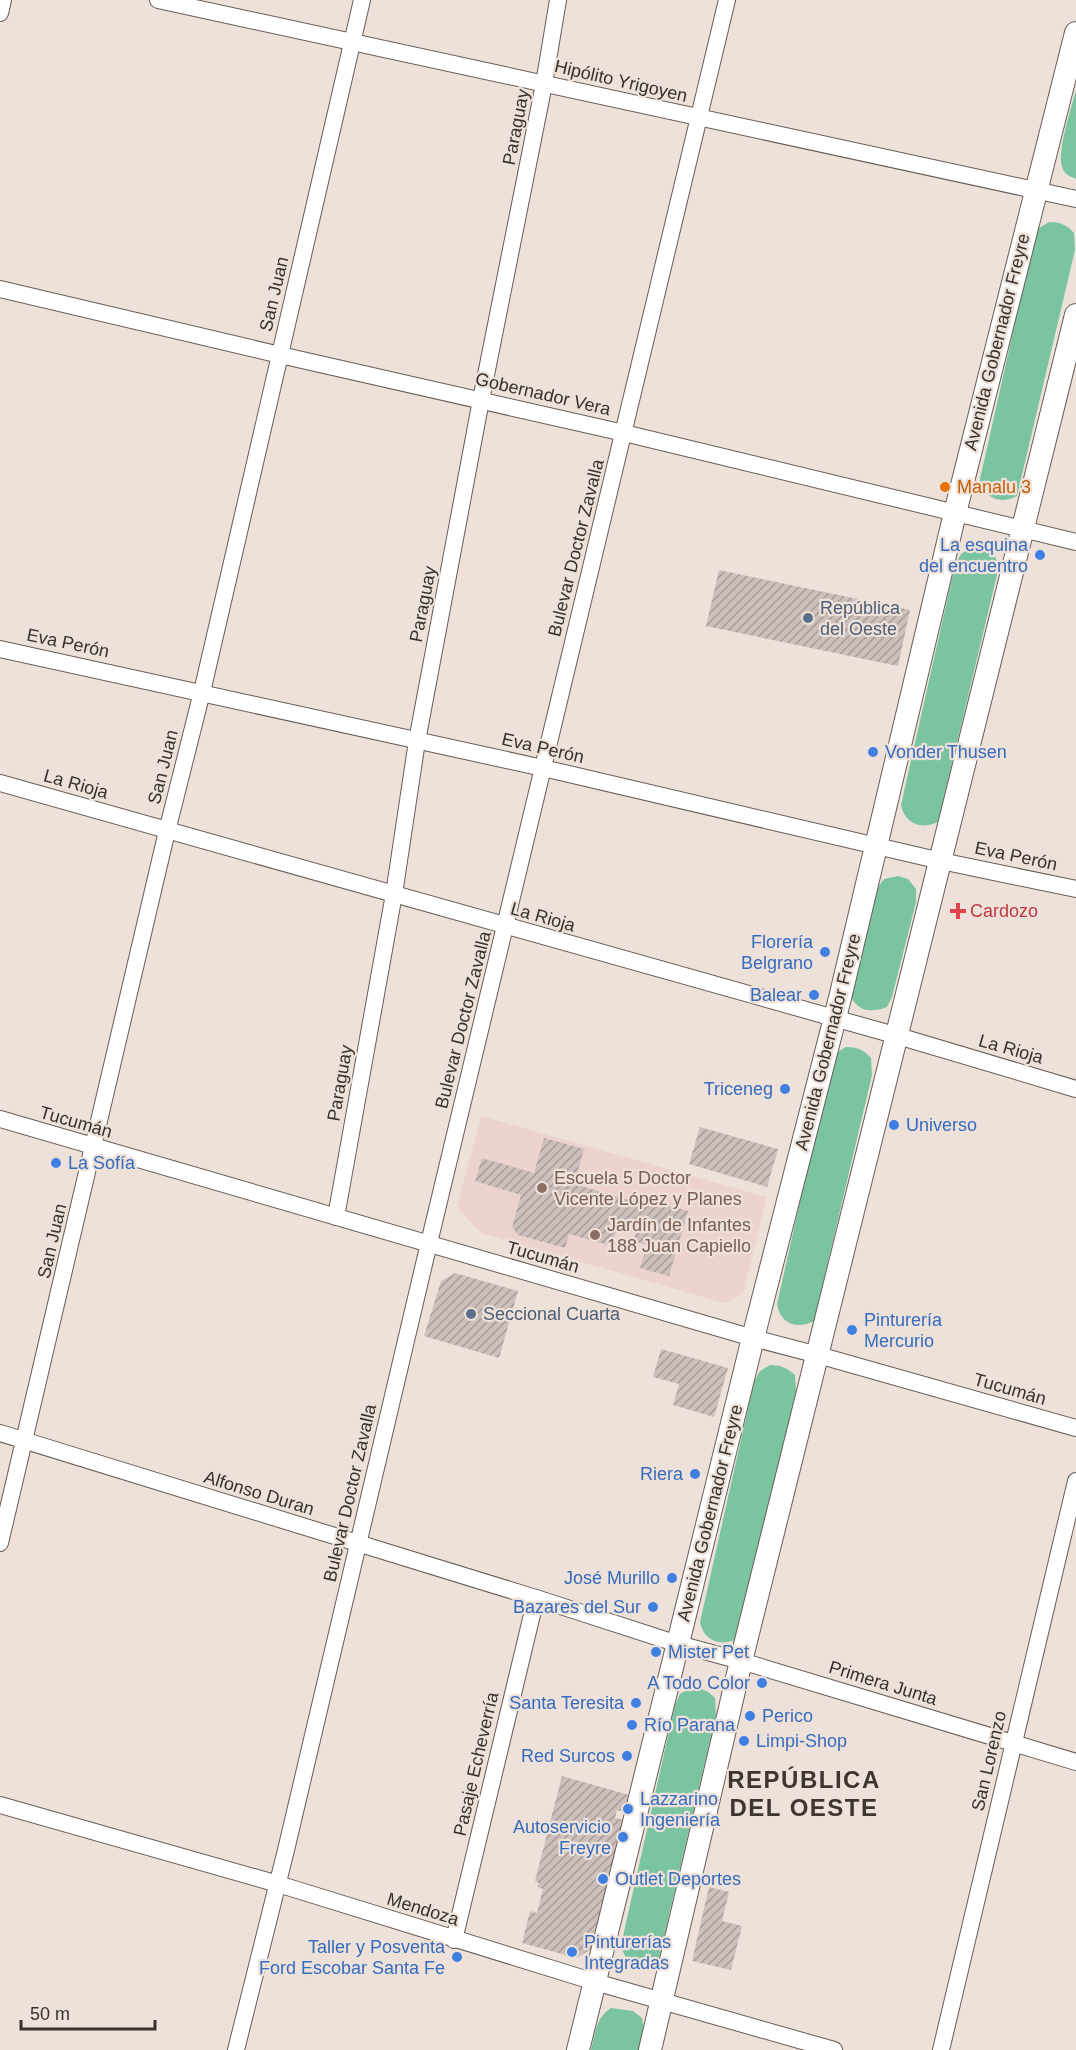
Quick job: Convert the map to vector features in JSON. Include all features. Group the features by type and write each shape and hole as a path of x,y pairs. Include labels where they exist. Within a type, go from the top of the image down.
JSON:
{"main road":[{"name":"Avenida Gobernador Freyre","path":"578,2050 753,1338 835,1020 955,513 1076,33"},
{"path":"650,2050 741,1661 1076,315"}],"street":[{"path":"0,13 3,0"},
{"name":"Hipólito Yrigoyen","path":"158,0 352,44 1076,199"},
{"name":"San Juan","path":"0,1543 167,831 202,692 362,0"},
{"name":"Paraguay","path":"336,1218 394,894 417,741 481,400 544,84 558,0"},
{"name":"Bulevar Doctor Zavalla","path":"236,2050 278,1884 429,1243 728,0"},
{"name":"Gobernador Vera","path":"0,289 624,433 1076,542"},
{"name":"Eva Perón","path":"0,649 543,768 941,861 1076,889"},
{"name":"La Rioja","path":"0,783 898,1036 1076,1089"},
{"name":"Tucumán","path":"0,1119 753,1338 1076,1428"},
{"name":"Alfonso Duran","path":"0,1433 678,1644"},
{"name":"San Lorenzo","path":"941,2050 1076,1481"},
{"name":"Pasaje Echeverría","path":"454,1940 536,1598"},
{"name":"Primera Junta","path":"678,1644 1076,1762"},
{"name":"Mendoza","path":"0,1805 278,1884 454,1940 834,2050"}],"shaded area":[{"path":"481,1116 767,1197 743,1294 724,1303 481,1233 457,1207"}],"green space":[{"path":"1076,90 1076,179 1064,171 1061,155"},
{"path":"1049,222 1063,224 1074,233 1075,250 1017,496 999,500 985,491 980,479 1034,239 1039,228"},
{"path":"970,548 984,550 996,558 997,575 938,822 920,825 906,817 901,805 955,565 961,554"},
{"path":"898,876 908,879 916,889 916,902 892,997 887,1007 865,1010 856,1004 850,994 874,892 884,879"},
{"path":"846,1047 860,1050 871,1058 872,1075 814,1321 796,1325 786,1321 777,1304 831,1064 836,1053"},
{"path":"770,1365 784,1367 795,1375 796,1392 737,1639 719,1642 705,1634 700,1622 754,1382 760,1371"},
{"path":"690,1688 704,1690 715,1698 716,1715 658,1962 640,1965 626,1956 621,1945 675,1705 680,1694"},
{"path":"611,2008 633,2011 642,2018 644,2031 639,2050 591,2050 599,2021"}],"building":[{"name":"República del Oeste","path":"719,570 910,610 898,666 706,626"},
{"path":"700,1127 778,1149 767,1187 689,1164"},
{"path":"544,1138 584,1149 574,1184 653,1207 654,1201 688,1211 669,1276 640,1268 647,1245 634,1241 636,1232 617,1227 612,1246 569,1234 565,1248 518,1235 512,1227 521,1195 475,1181 482,1158 534,1173"},
{"name":"Seccional Cuarta","path":"455,1273 518,1291 499,1358 424,1336 441,1281"},
{"path":"661,1349 728,1368 714,1417 673,1405 679,1384 653,1377"},
{"path":"562,1776 629,1795 626,1805 631,1807 630,1814 617,1810 615,1818 624,1820 596,1946 577,1958 522,1943 530,1911 537,1913 543,1889 537,1887 539,1883 535,1881"},
{"path":"709,1887 729,1892 722,1921 742,1926 731,1970 692,1961"}],"place":[{"name":"Manalu 3","path":"945,487"},
{"name":"La esquina del encuentro","path":"1040,555"},
{"name":"República del Oeste","path":"808,618"},
{"name":"Vonder Thusen","path":"873,752"},
{"name":"Cardozo","path":"958,911"},
{"name":"Florería Belgrano","path":"825,952"},
{"name":"Balear","path":"814,995"},
{"name":"Triceneg","path":"785,1089"},
{"name":"Universo","path":"894,1125"},
{"name":"La Sofía","path":"56,1163"},
{"name":"Escuela 5 Doctor Vicente López y Planes","path":"542,1188"},
{"name":"Jardín de Infantes 188 Juan Capiello","path":"595,1235"},
{"name":"Seccional Cuarta","path":"471,1314"},
{"name":"Pinturería Mercurio","path":"852,1330"},
{"name":"Riera","path":"695,1474"},
{"name":"José Murillo","path":"672,1578"},
{"name":"Bazares del Sur","path":"653,1607"},
{"name":"Mister Pet","path":"656,1652"},
{"name":"A Todo Color","path":"762,1683"},
{"name":"Santa Teresita","path":"636,1703"},
{"name":"Perico","path":"750,1716"},
{"name":"Río Parana","path":"632,1725"},
{"name":"Limpi-Shop","path":"744,1741"},
{"name":"Red Surcos","path":"627,1756"},
{"name":"Lazzarino Ingeniería","path":"628,1809"},
{"name":"Autoservicio Freyre","path":"623,1837"},
{"name":"Outlet Deportes","path":"603,1879"},
{"name":"Pinturerías Integradas","path":"572,1952"},
{"name":"Taller y Posventa Ford Escobar Santa Fe","path":"457,1957"}],"district":[{"name":"REPÚBLICA DEL OESTE","path":"804,1793"}]}
